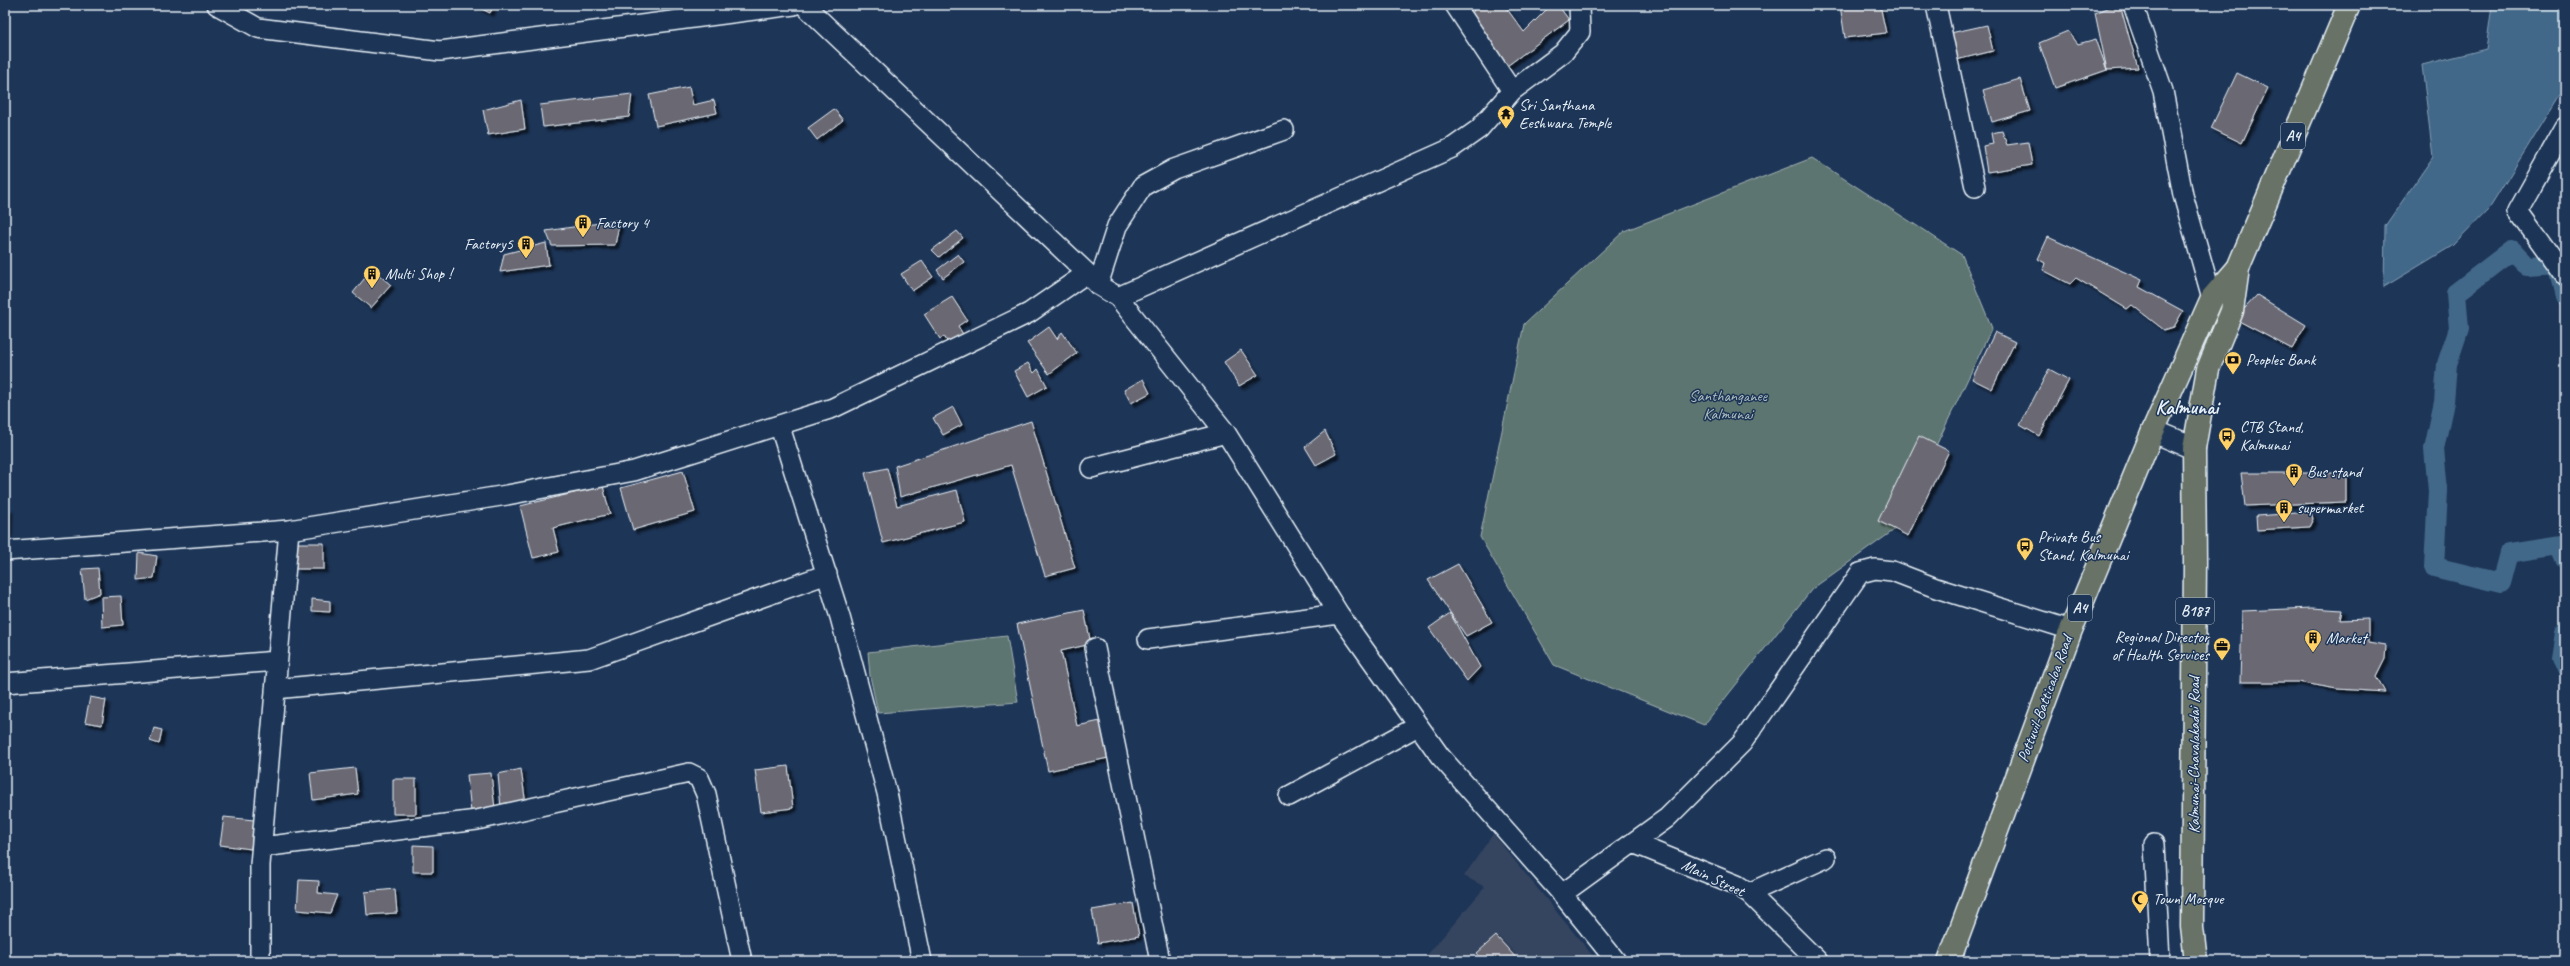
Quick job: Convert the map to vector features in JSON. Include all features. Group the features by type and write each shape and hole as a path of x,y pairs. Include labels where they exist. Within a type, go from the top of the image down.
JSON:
{"main road":[{"name":"Pottuvil-Batticaloa Road","path":"1949,961 2071,630 2153,431 2212,298 2238,268 2349,5"},
{"name":"Kalmunai-Chavalakadai Road","path":"2196,961 2192,927 2195,562 2194,448 2208,369 2232,311 2238,268"},
{"path":"2153,431 2194,448"}],"street":[{"path":"217,5 258,28 440,51 688,20 794,5"},
{"path":"688,20 699,5"},
{"path":"804,5 1092,279 1118,297 1226,433 1339,614 1440,756 1562,894 1616,961"},
{"path":"1455,5 1512,91"},
{"path":"1118,297 1452,148 1479,129 1512,91 1564,53 1580,32 1580,5"},
{"path":"1936,5 1975,186"},
{"path":"2133,5 2163,91 2183,195 2212,298"},
{"path":"2565,127 2518,210 2565,276"},
{"path":"5,551 289,530 507,495 634,471 780,427 833,408 964,346 1092,279 1117,226 1143,186 1174,169 1284,130"},
{"path":"780,427 840,617 887,793 922,961"},
{"path":"1091,468 1226,433"},
{"path":"260,961 262,847 289,530"},
{"path":"1562,894 1667,818 1742,743 1860,573 1874,569 1892,571 1936,588 2071,630"},
{"path":"275,689 589,659 827,574"},
{"path":"1148,639 1339,614"},
{"path":"1095,648 1160,961"},
{"path":"5,683 277,661"},
{"path":"1290,796 1418,726"},
{"path":"262,847 477,820 689,773 699,778 706,794 742,961"},
{"name":"Main Street","path":"1633,843 1737,885 1748,893 1818,961"},
{"path":"2154,844 2160,961"},
{"path":"1748,893 1826,858"}],"shaded area":[{"path":"2492,5 2565,5 2565,86 2491,206 2452,246 2384,287 2385,226 2433,157 2422,65 2486,49"},
{"path":"1493,834 1597,961 1422,961 1485,887 1464,876"}],"green space":[{"name":"Santhanganee Kalmunai","path":"1812,158 1962,255 1992,328 1897,528 1812,589 1704,725 1554,665 1480,537 1524,324 1624,231"},
{"path":"1007,636 1018,702 878,713 870,676 868,652"}],"building":[{"path":"474,5 494,5 490,13"},
{"path":"1477,5 1504,5 1524,32 1551,5 1558,5 1569,20 1507,66 1472,13"},
{"path":"1840,5 1880,5 1886,33 1845,38"},
{"path":"2115,5 2120,5 2138,68 2107,70 2095,13"},
{"path":"1987,25 1993,51 1952,61 1946,34"},
{"path":"2068,31 2078,44 2096,39 2107,70 2055,88 2039,43"},
{"path":"2237,73 2268,88 2242,143 2211,128"},
{"path":"2020,79 2030,111 1992,122 1983,90"},
{"path":"689,87 693,105 714,100 717,113 656,126 649,95"},
{"path":"632,94 629,117 543,127 540,105"},
{"path":"521,100 525,129 488,135 483,110"},
{"path":"834,109 843,120 817,140 808,128"},
{"path":"2002,131 2007,145 2028,142 2032,165 1987,172 1983,146 1993,144 1991,133"},
{"name":"Factory 4","path":"620,220 615,245 552,246 546,231"},
{"path":"957,231 963,238 939,257 932,250"},
{"path":"2048,237 2142,280 2139,287 2183,311 2174,327 2164,330 2132,305 2127,309 2076,278 2070,284 2043,270 2045,263 2038,259"},
{"name":"Factory5","path":"546,243 549,265 500,272 504,254"},
{"path":"958,254 964,262 943,278 937,270"},
{"path":"922,261 933,277 912,291 901,274"},
{"name":"Multi Shop !","path":"372,269 391,285 371,308 353,293"},
{"path":"2257,295 2306,325 2292,349 2235,319"},
{"path":"952,297 967,320 958,326 964,336 949,345 944,336 940,339 924,314"},
{"path":"1049,327 1057,339 1062,332 1077,353 1049,374 1027,343"},
{"path":"1995,332 2015,342 1992,389 1972,379"},
{"path":"1241,350 1258,375 1239,386 1224,362"},
{"path":"1028,363 1034,373 1038,369 1047,386 1028,397 1014,371"},
{"path":"2049,369 2069,380 2039,436 2020,425"},
{"path":"1143,379 1150,393 1131,403 1124,390"},
{"path":"953,407 962,425 943,435 933,418"},
{"path":"1031,421 1075,568 1045,576 1011,465 900,497 895,466"},
{"path":"1325,431 1336,454 1316,465 1305,447"},
{"path":"1919,436 1949,451 1908,536 1878,521"},
{"path":"887,468 897,506 957,490 965,522 883,543 865,473"},
{"path":"683,471 695,512 633,530 621,488"},
{"name":"Bus stand","path":"2241,473 2346,473 2346,502 2245,506"},
{"path":"603,486 610,514 553,528 559,552 533,558 520,506"},
{"path":"9,509 8,534 5,534 5,510"},
{"name":"supermarket","path":"2311,512 2313,519 2309,527 2257,530 2256,516"},
{"path":"296,543 324,543 324,569 296,569"},
{"path":"139,553 157,556 154,578 138,580"},
{"path":"1458,564 1492,622 1466,636 1428,580"},
{"path":"98,568 100,593 85,599 82,569"},
{"path":"121,596 123,625 102,627 101,597"},
{"path":"312,599 330,601 330,612 312,611"},
{"name":"Market","path":"2312,608 2342,610 2340,620 2368,619 2368,643 2386,646 2385,659 2376,677 2385,692 2337,689 2298,682 2240,682 2242,611"},
{"path":"1084,610 1091,644 1061,651 1077,726 1105,720 1113,757 1048,771 1017,624"},
{"path":"1450,613 1480,667 1467,681 1429,628"},
{"path":"90,697 106,700 102,725 85,722"},
{"path":"154,728 162,730 159,744 150,741"},
{"path":"788,766 793,808 761,812 755,770"},
{"path":"355,768 358,794 313,800 310,773"},
{"path":"521,769 526,805 501,808 498,774"},
{"path":"491,773 495,809 471,812 467,775"},
{"path":"393,779 416,779 416,814 393,814"},
{"path":"224,817 254,820 251,849 220,845"},
{"path":"413,845 433,846 433,872 413,872"},
{"path":"299,880 319,881 318,893 337,895 330,913 297,910"},
{"path":"395,889 397,913 367,915 365,892"},
{"path":"1133,903 1139,936 1098,943 1092,910"},
{"path":"1496,936 1519,961 1484,961 1477,953"}],"waterway":[{"path":"2565,296 2557,264 2527,266 2512,250 2456,293 2459,328 2447,364 2444,402 2434,449 2438,491 2434,567 2501,583 2509,553 2559,545 2565,559"},
{"path":"2565,633 2561,658 2565,666"}],"place":[{"name":"Sri Santhana Eeshwara Temple","path":"1506,129"},
{"name":"Factory 4","path":"583,238"},
{"name":"Factory5","path":"526,259"},
{"name":"Multi Shop !","path":"372,289"},
{"name":"Peoples Bank","path":"2233,375"},
{"name":"CTB Stand, Kalmunai","path":"2227,451"},
{"name":"Bus stand","path":"2294,487"},
{"name":"supermarket","path":"2284,523"},
{"name":"Private Bus Stand, Kalmunai","path":"2025,561"},
{"name":"Market","path":"2313,653"},
{"name":"Regional Director of Health Services","path":"2222,661"},
{"name":"Town Mosque","path":"2140,914"}],"district":[{"name":"Kalmunai","path":"2187,407"}]}
